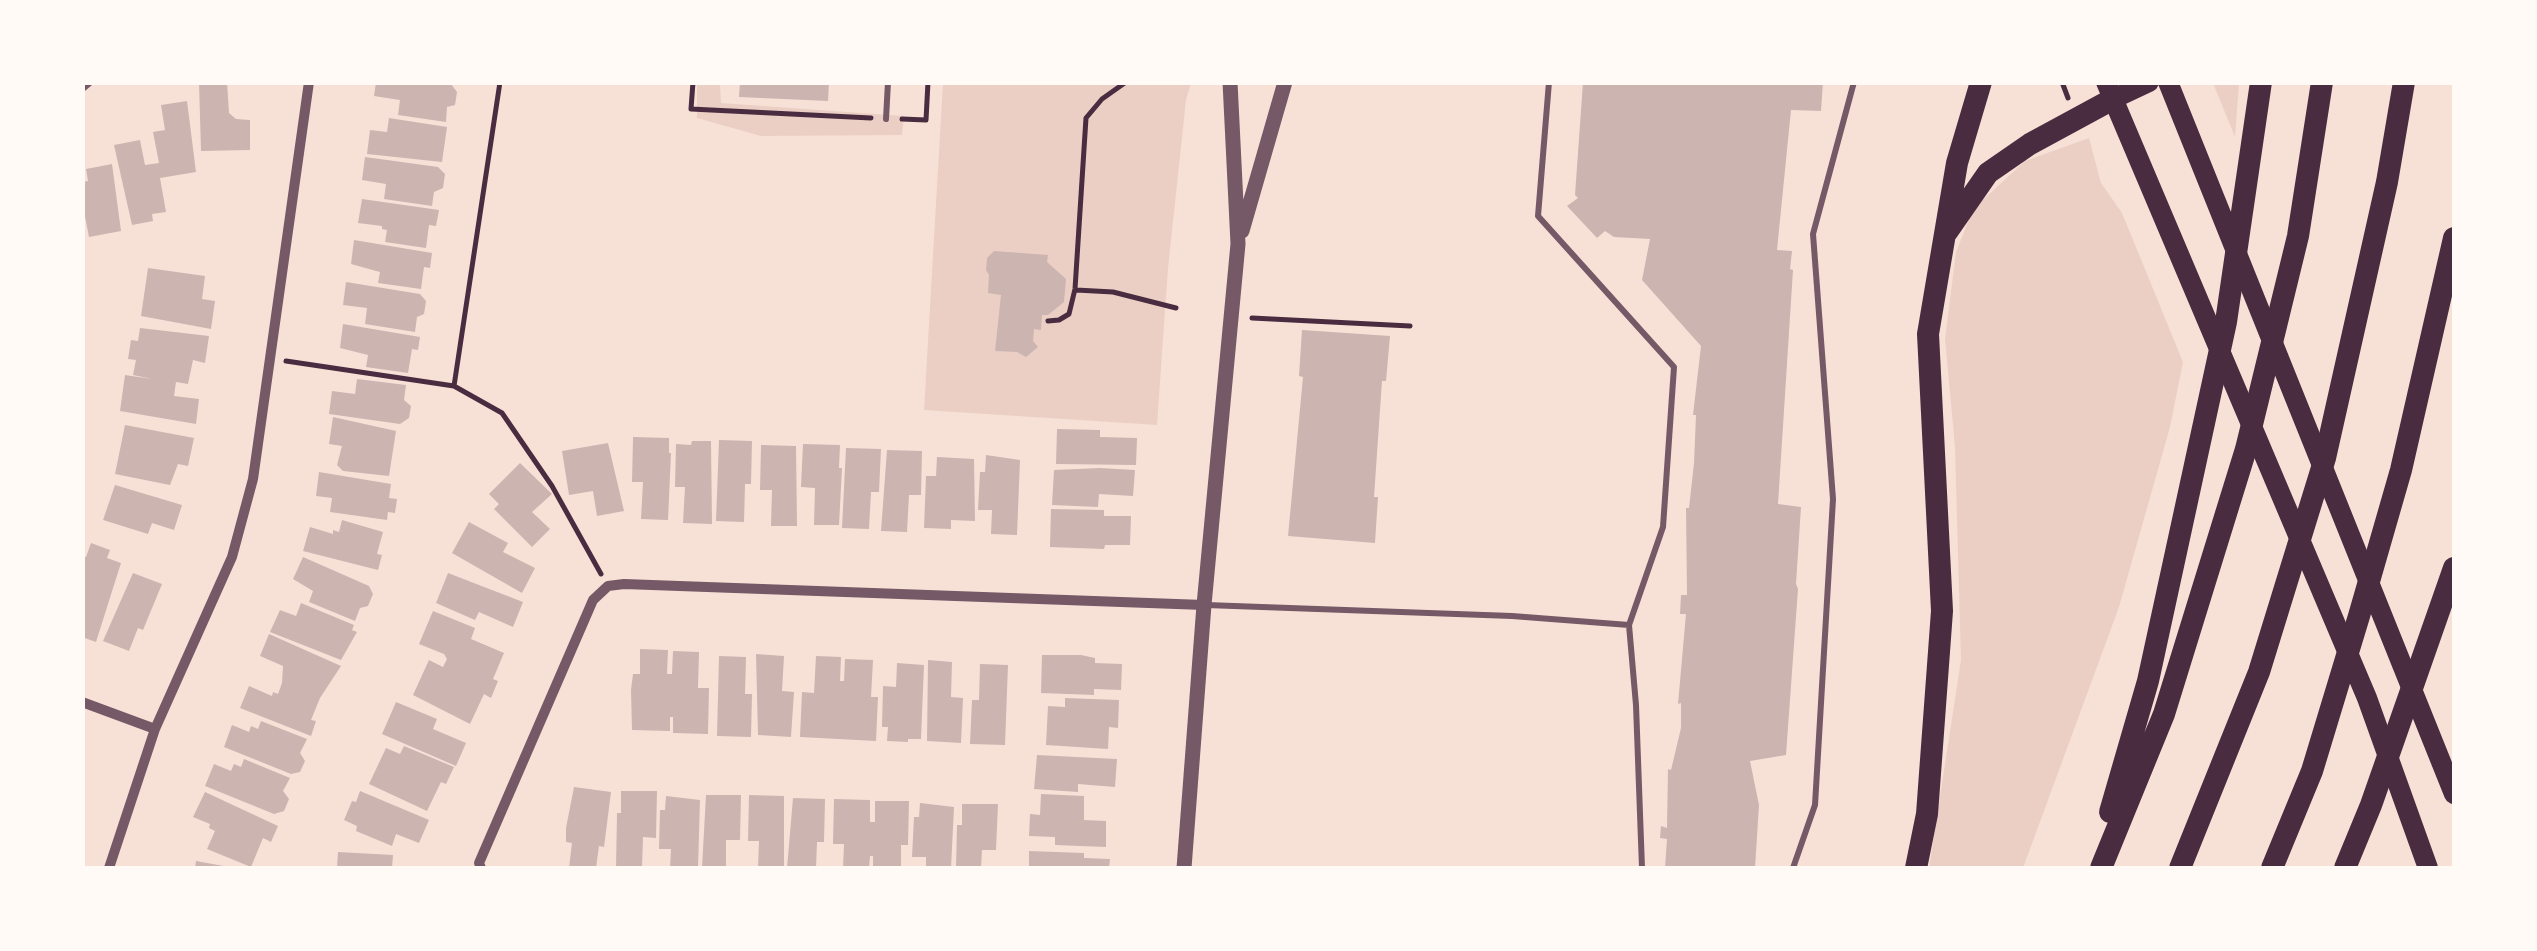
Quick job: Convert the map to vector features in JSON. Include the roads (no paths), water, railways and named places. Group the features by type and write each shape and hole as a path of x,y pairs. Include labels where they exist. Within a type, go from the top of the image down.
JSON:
{"highway":[{"path":"1916,868 1926,814 1942,611 1928,334 1956,163 1981,82"},
{"path":"2097,868 2148,681 2226,322 2260,82"},
{"path":"2097,868 2164,714 2246,449 2298,236 2322,82"},
{"path":"2180,868 2260,672 2325,458 2346,374 2404,82"},
{"path":"1943,239 1988,173 2110,91"},
{"path":"2272,868 2312,771 2400,470 2454,238"},
{"path":"2345,867 2372,805 2454,568"}],"main road":[{"path":"2149,82 2110,91 2366,698 2428,868"},
{"path":"2168,82 2454,794"}],"street":[{"path":"109,868 155,729 232,557 253,479 309,82"},
{"path":"1230,82 1238,244"},
{"path":"1184,868 1238,244 1285,82"},
{"path":"481,868 479,863 593,600 608,586 1204,605"},
{"path":"82,702 155,729"}],"lane":[{"path":"886,118 888,82"},
{"path":"1549,82 1538,216 1674,367 1663,528 1629,626 1642,868"},
{"path":"1792,868 1816,805 1833,499 1813,234 1854,82"},
{"path":"1204,605 1512,616 1629,626"}]}
